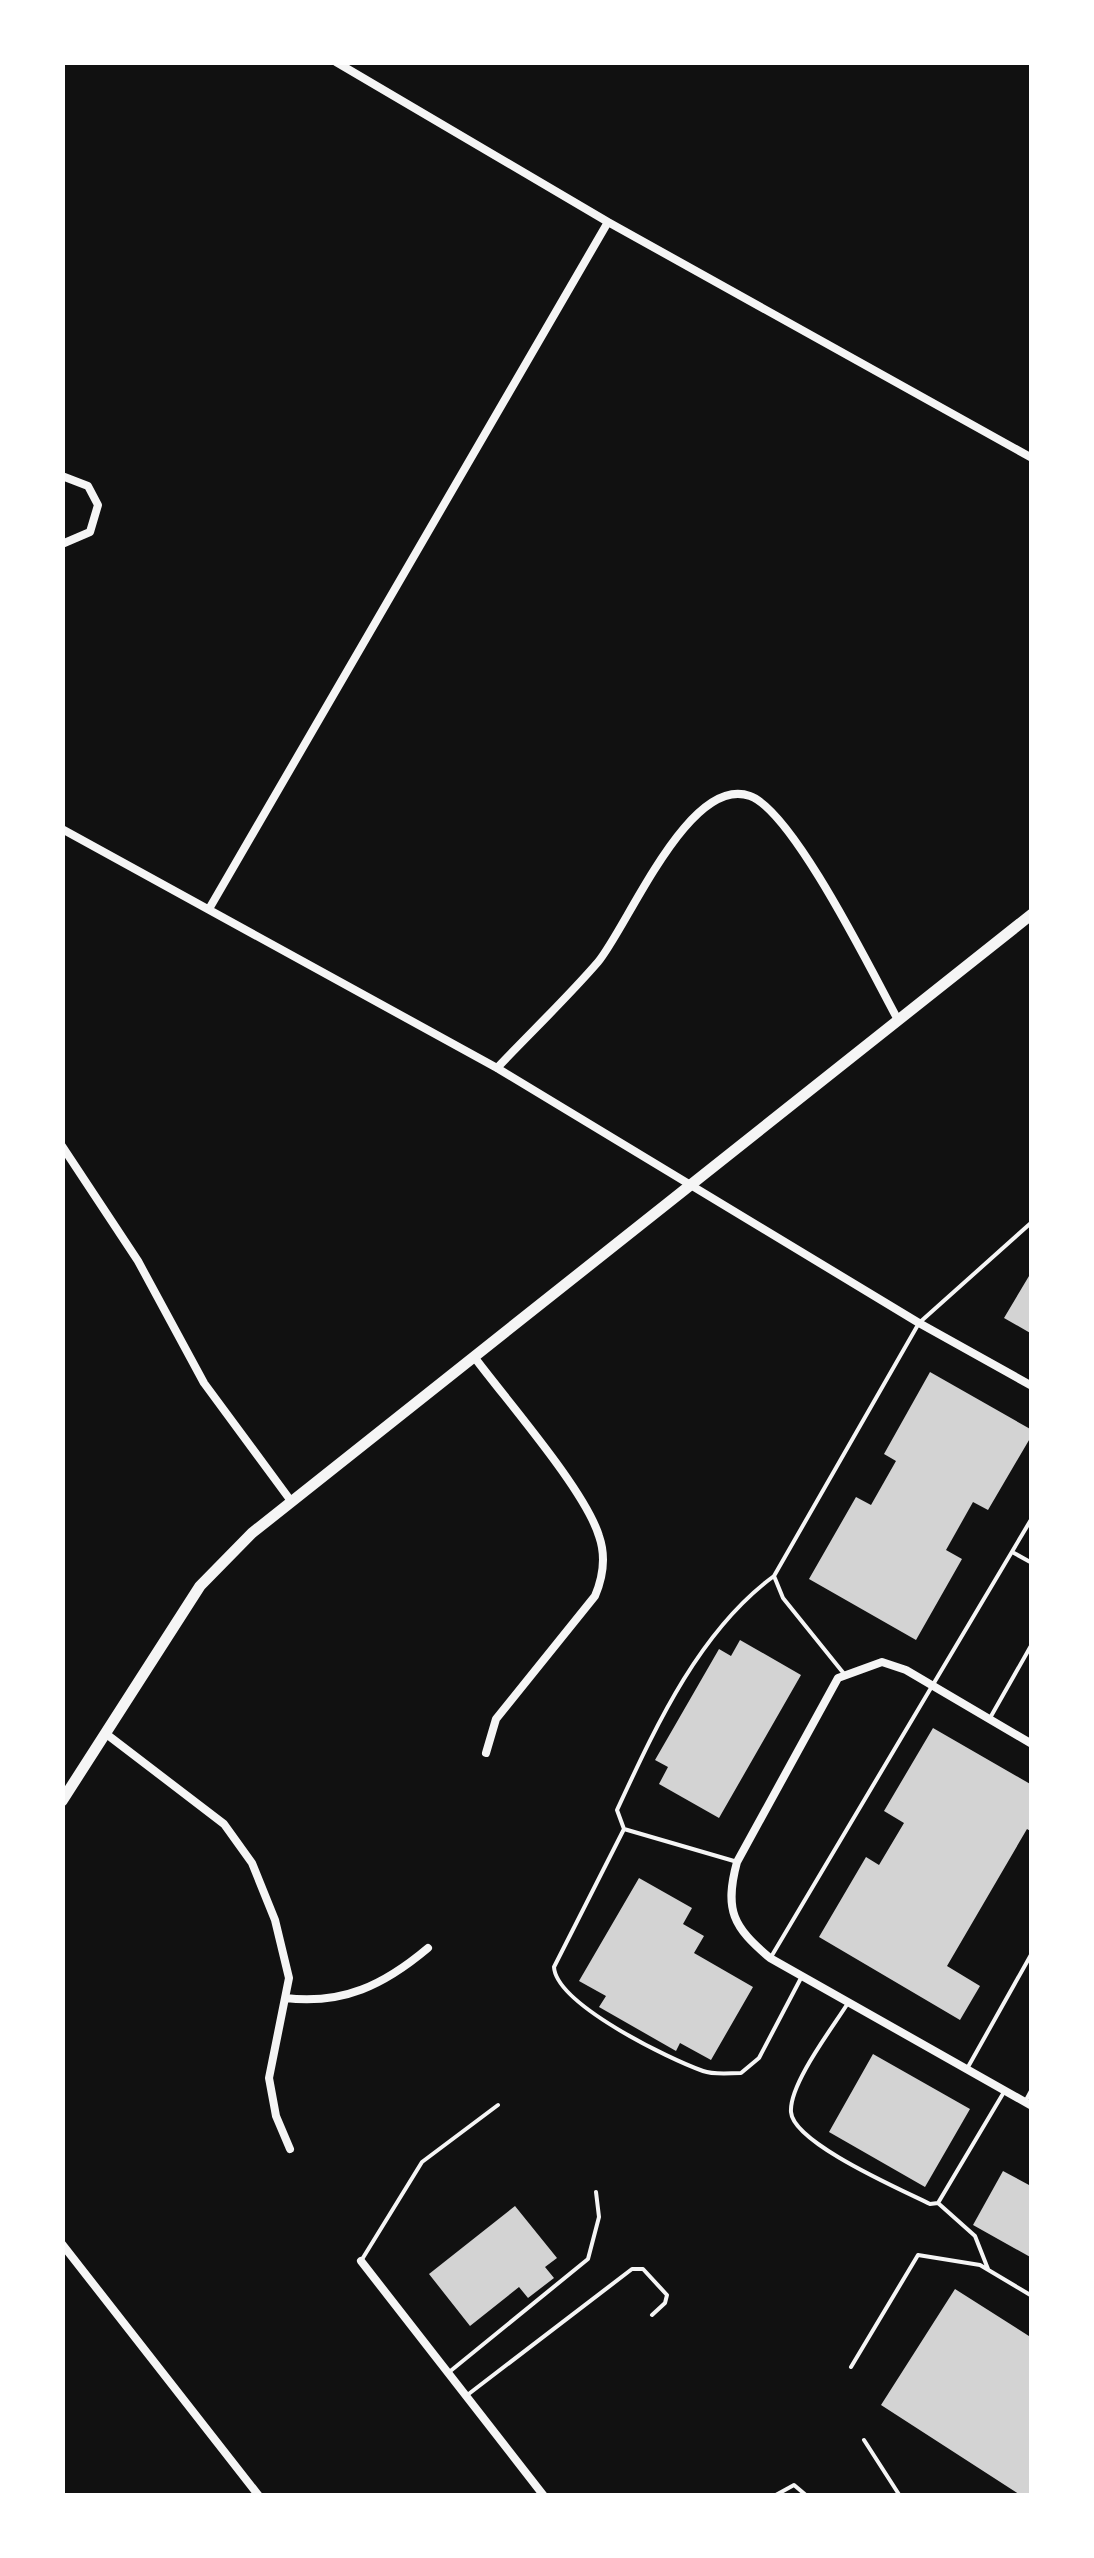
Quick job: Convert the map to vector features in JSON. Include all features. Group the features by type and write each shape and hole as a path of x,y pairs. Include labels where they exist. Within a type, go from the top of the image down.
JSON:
{"main road":[{"path":"62,1801 200,1586 252,1533 1032,914"}],"street":[{"path":"336,62 608,222 1032,458"},
{"path":"209,909 608,222"},
{"path":"62,476 88,486 98,505 90,532 62,544"},
{"path":"497,1068 598,963 677,833 708,807 750,796 776,818 803,854 898,1018"},
{"path":"62,829 497,1068 690,1187 1032,1386"},
{"path":"62,1146 138,1261 204,1383 291,1500"},
{"path":"474,1358 592,1516 603,1550 601,1581 594,1596 496,1720 486,1754"},
{"path":"1028,2104 770,1958 745,1937 732,1914 730,1888 736,1862 838,1678 882,1662 934,1686 1032,1744"},
{"path":"105,1733 224,1824 252,1863 274,1920 289,1978 269,2078 276,2116 290,2149"},
{"path":"285,1998 316,2002 357,1994 392,1978 428,1948"},
{"path":"62,2244 259,2496"},
{"path":"362,2261 544,2496"}],"lane":[{"path":"802,1976 759,2058 741,2073 706,2072 588,2010 562,1988 554,1967 624,1828 617,1810 692,1667 738,1602 774,1576 919,1323 1032,1222"},
{"path":"770,1958 1032,1518"},
{"path":"1013,1552 1032,1563"},
{"path":"774,1576 782,1598 845,1675"},
{"path":"990,1719 1032,1644"},
{"path":"624,1828 736,1862"},
{"path":"966,2070 1032,1954"},
{"path":"848,2003 793,2097 795,2126 807,2138 903,2191 930,2204 938,2203 975,2236 988,2270"},
{"path":"1028,2104 1032,2090"},
{"path":"938,2203 1004,2092"},
{"path":"362,2261 422,2162 498,2105"},
{"path":"448,2373 588,2258 599,2218 596,2192"},
{"path":"851,2367 918,2254 988,2270 1032,2296"},
{"path":"466,2396 632,2269 643,2269 667,2295 652,2315"},
{"path":"864,2440 900,2496"},
{"path":"774,2496 794,2485 807,2496"}],"building":[{"path":"1032,1271 1032,1334 1004,1318"},
{"path":"930,1372 1032,1430 1032,1435 988,1510 973,1502 946,1550 962,1559 916,1640 809,1579 856,1497 871,1505 896,1461 884,1454"},
{"path":"740,1640 801,1675 719,1818 659,1784 668,1767 655,1760 719,1649 731,1656"},
{"path":"933,1728 1032,1785 1032,1832 1027,1829 947,1966 980,1986 960,2020 819,1937 866,1857 879,1865 904,1823 884,1811"},
{"path":"639,1878 692,1908 683,1924 704,1936 694,1953 753,1987 711,2060 680,2043 676,2051 599,2007 606,1996 579,1981"},
{"path":"873,2054 970,2109 925,2187 829,2132"},
{"path":"1003,2171 1029,2185 1032,2180 1032,2258 973,2225"},
{"path":"515,2206 557,2258 545,2267 554,2278 528,2298 519,2287 470,2326 429,2274"},
{"path":"955,2289 1032,2338 1032,2496 1022,2496 881,2405"}]}
